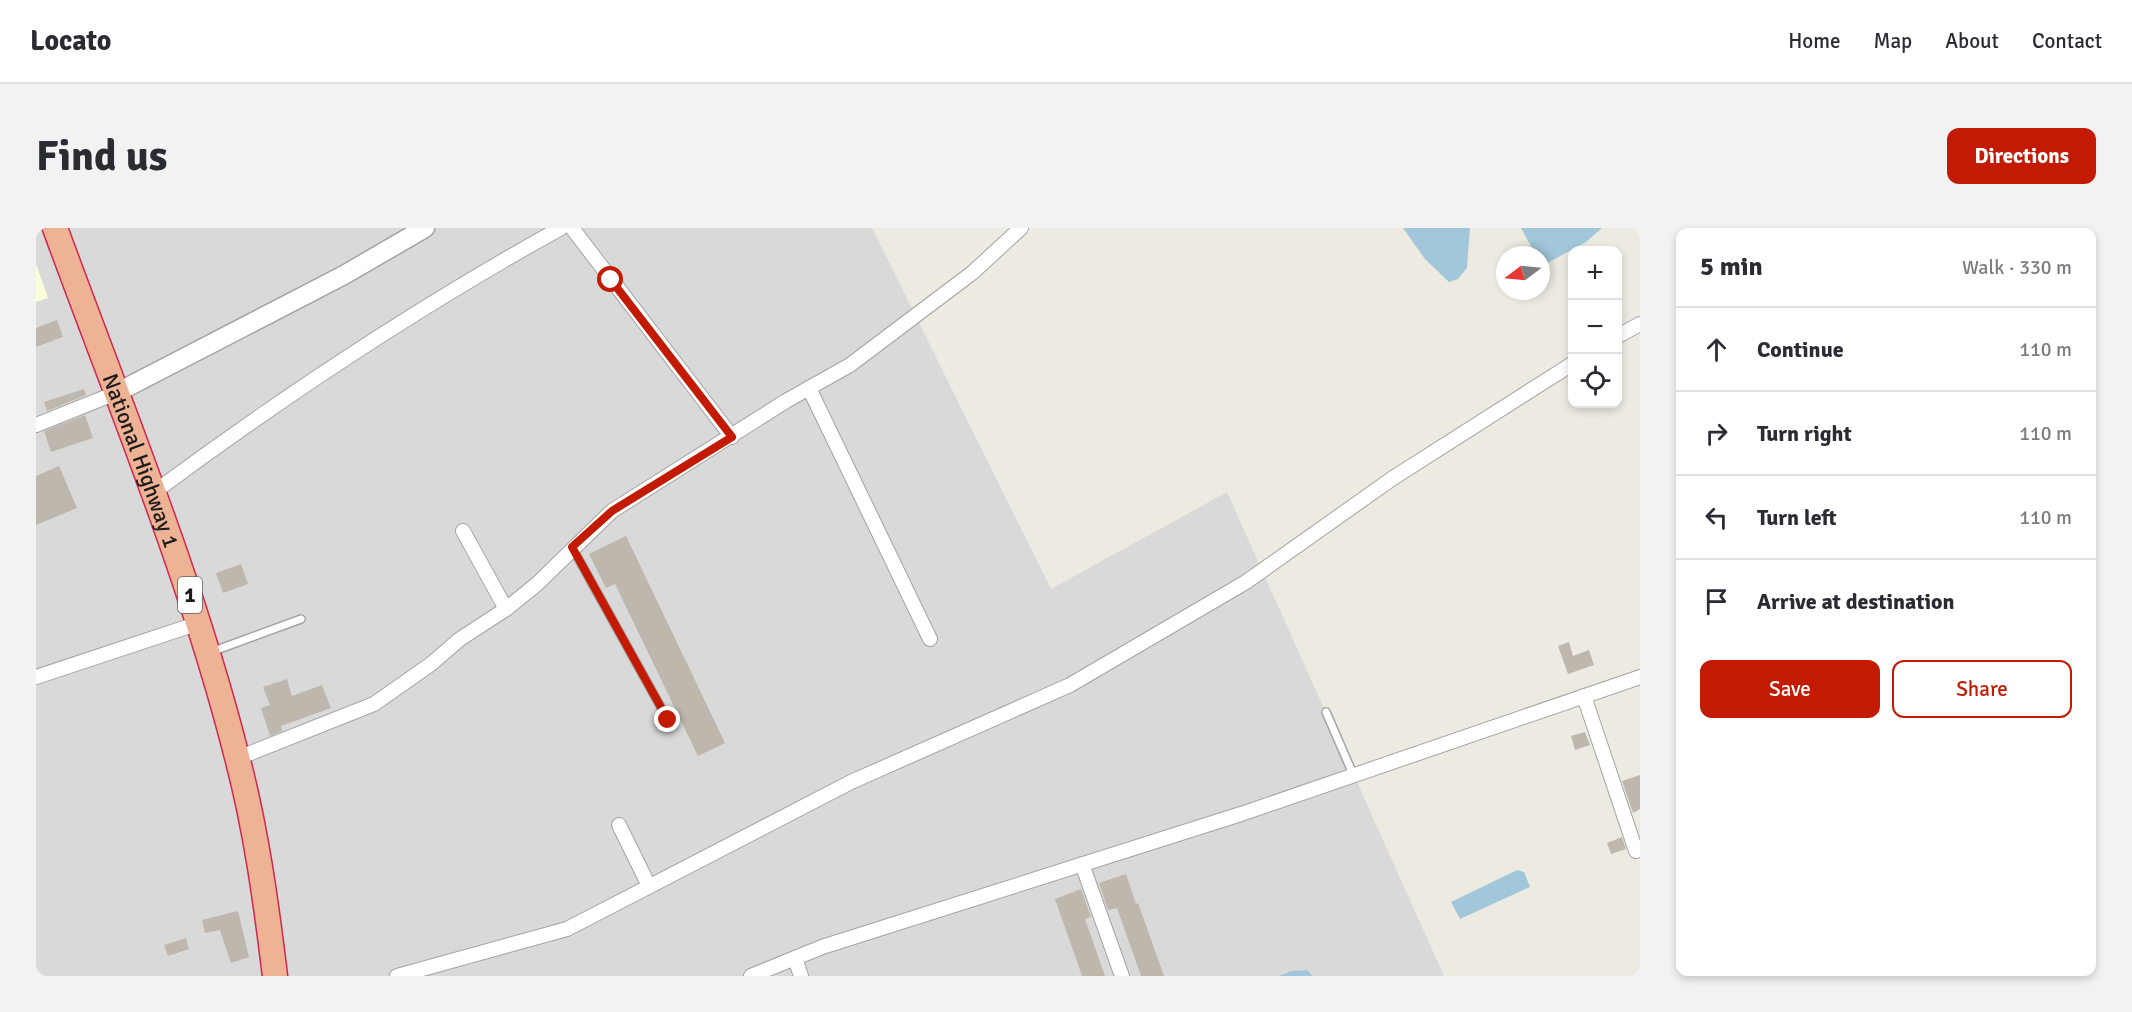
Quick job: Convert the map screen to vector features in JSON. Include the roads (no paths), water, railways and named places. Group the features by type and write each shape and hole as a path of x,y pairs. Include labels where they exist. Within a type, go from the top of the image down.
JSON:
{"highway":[{"name":"National Highway 1","path":"55,228 200,623 238,758 264,886 275,976"}],"street":[{"path":"36,425 116,393 344,276 425,228"},
{"path":"153,493 257,415 414,312 561,228"},
{"path":"572,228 732,437"},
{"path":"238,758 374,704 537,584 572,547 612,511 809,388 850,365 972,273 1021,228"},
{"path":"1622,333 1640,324"},
{"path":"396,976 567,929 851,782 1070,685 1246,582 1393,478 1568,367"},
{"path":"809,388 930,639"},
{"path":"463,531 506,609"},
{"path":"36,677 200,623"},
{"path":"751,976 770,972 795,958 1241,814 1640,677"},
{"path":"1584,696 1636,851"},
{"path":"619,825 649,886"},
{"path":"1082,864 1122,976"},
{"path":"795,958 801,976"}],"lane":[{"path":"572,547 668,720"},
{"path":"208,652 301,619"},
{"path":"1326,712 1353,774"}],"water":[{"path":"1403,228 1470,228 1467,268 1458,279 1449,282 1425,259"},
{"path":"1521,228 1602,228 1579,246 1568,246 1568,252 1550,262 1550,246 1531,246"},
{"path":"1517,870 1524,872 1530,887 1460,919 1451,902"},
{"path":"1307,970 1313,976 1278,976 1292,971"}]}
